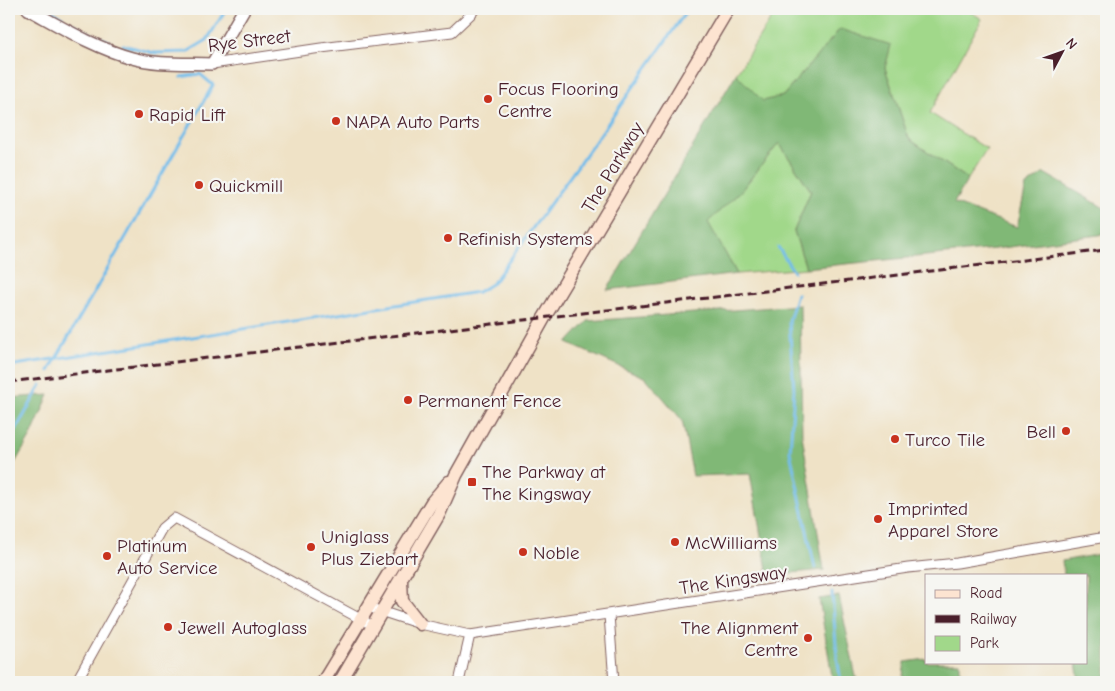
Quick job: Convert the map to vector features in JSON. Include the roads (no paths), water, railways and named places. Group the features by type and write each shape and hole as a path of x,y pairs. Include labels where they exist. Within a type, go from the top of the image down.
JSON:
{"main road":[{"name":"The Parkway","path":"340,682 439,514 456,475 544,318 728,9"},
{"name":"The Parkway","path":"323,682 432,502 456,475"},
{"path":"401,578 402,601 420,624"}],"street":[{"name":"Rye Street","path":"28,9 84,40 132,58 154,62 212,64 452,32 475,9"},
{"path":"212,64 244,9"},
{"path":"76,682 162,528 174,518 373,626"},
{"name":"The Kingsway","path":"368,607 420,624 470,635 908,568 957,563 1106,537"},
{"path":"610,615 614,682"},
{"path":"459,682 470,635"}],"waterway":[{"path":"123,45 154,53 187,52 207,40 226,9"},
{"path":"9,366 478,292 493,283 688,9"},
{"path":"53,12 62,17"},
{"path":"73,24 108,41"},
{"path":"49,371 213,85 200,74 181,77"},
{"path":"778,247 794,272"},
{"path":"797,294 789,321 794,389 790,452 815,568"},
{"path":"9,442 41,385"},
{"path":"832,593 841,682"}],"railway":[{"path":"9,382 1106,250"}],"place":[{"name":"Focus Flooring Centre","path":"488,99"},
{"name":"Rapid Lift","path":"139,114"},
{"name":"NAPA Auto Parts","path":"336,121"},
{"name":"Quickmill","path":"199,185"},
{"name":"Refinish Systems","path":"448,238"},
{"name":"Permanent Fence","path":"408,400"},
{"name":"Bell","path":"1066,431"},
{"name":"Turco Tile","path":"895,439"},
{"name":"The Parkway at The Kingsway","path":"472,482"},
{"name":"Imprinted Apparel Store","path":"878,519"},
{"name":"McWilliams","path":"675,542"},
{"name":"Uniglass Plus Ziebart","path":"311,547"},
{"name":"Noble","path":"523,552"},
{"name":"Platinum Auto Service","path":"107,556"},
{"name":"Jewell Autoglass","path":"168,627"},
{"name":"The Alignment Centre","path":"808,638"}]}
